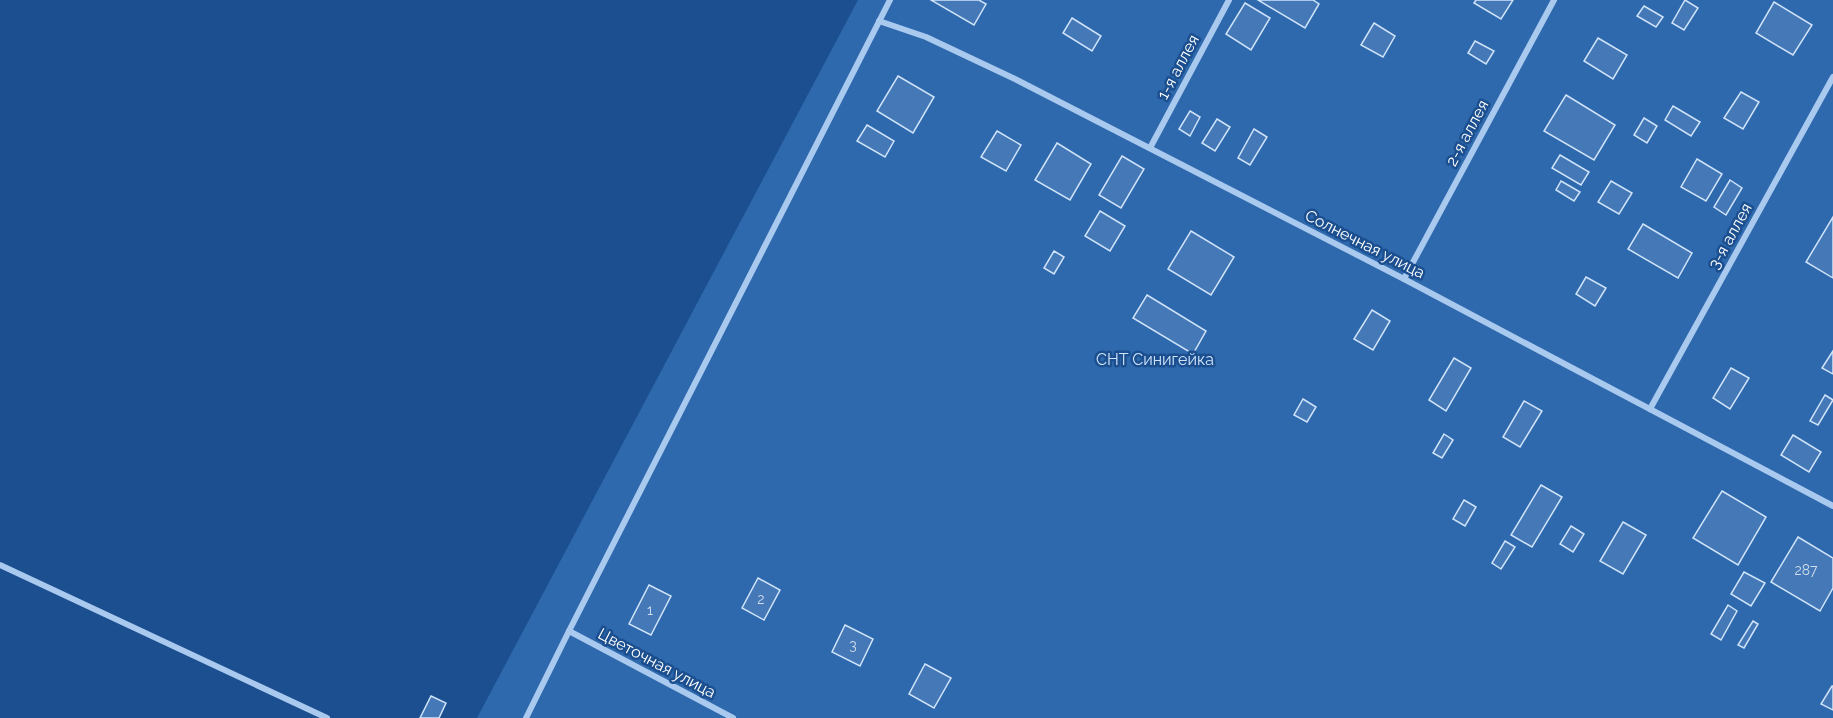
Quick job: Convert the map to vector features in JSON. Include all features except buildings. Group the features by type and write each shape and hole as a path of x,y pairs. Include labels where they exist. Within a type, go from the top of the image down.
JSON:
{"street":[{"path":"526,718 890,0"},
{"name":"1-я аллея","path":"1150,148 1229,0"},
{"name":"2-я аллея","path":"1404,279 1554,0"},
{"name":"Солнечная улица","path":"879,21 926,37 1150,148 1404,279 1833,506"},
{"name":"3-я аллея","path":"1650,409 1833,77"},
{"path":"0,565 327,718"},
{"name":"Цветочная улица","path":"569,631 733,718"}],"green space":[{"name":"СНТ Синигейка","path":"858,0 1833,0 1833,718 477,718"}]}
